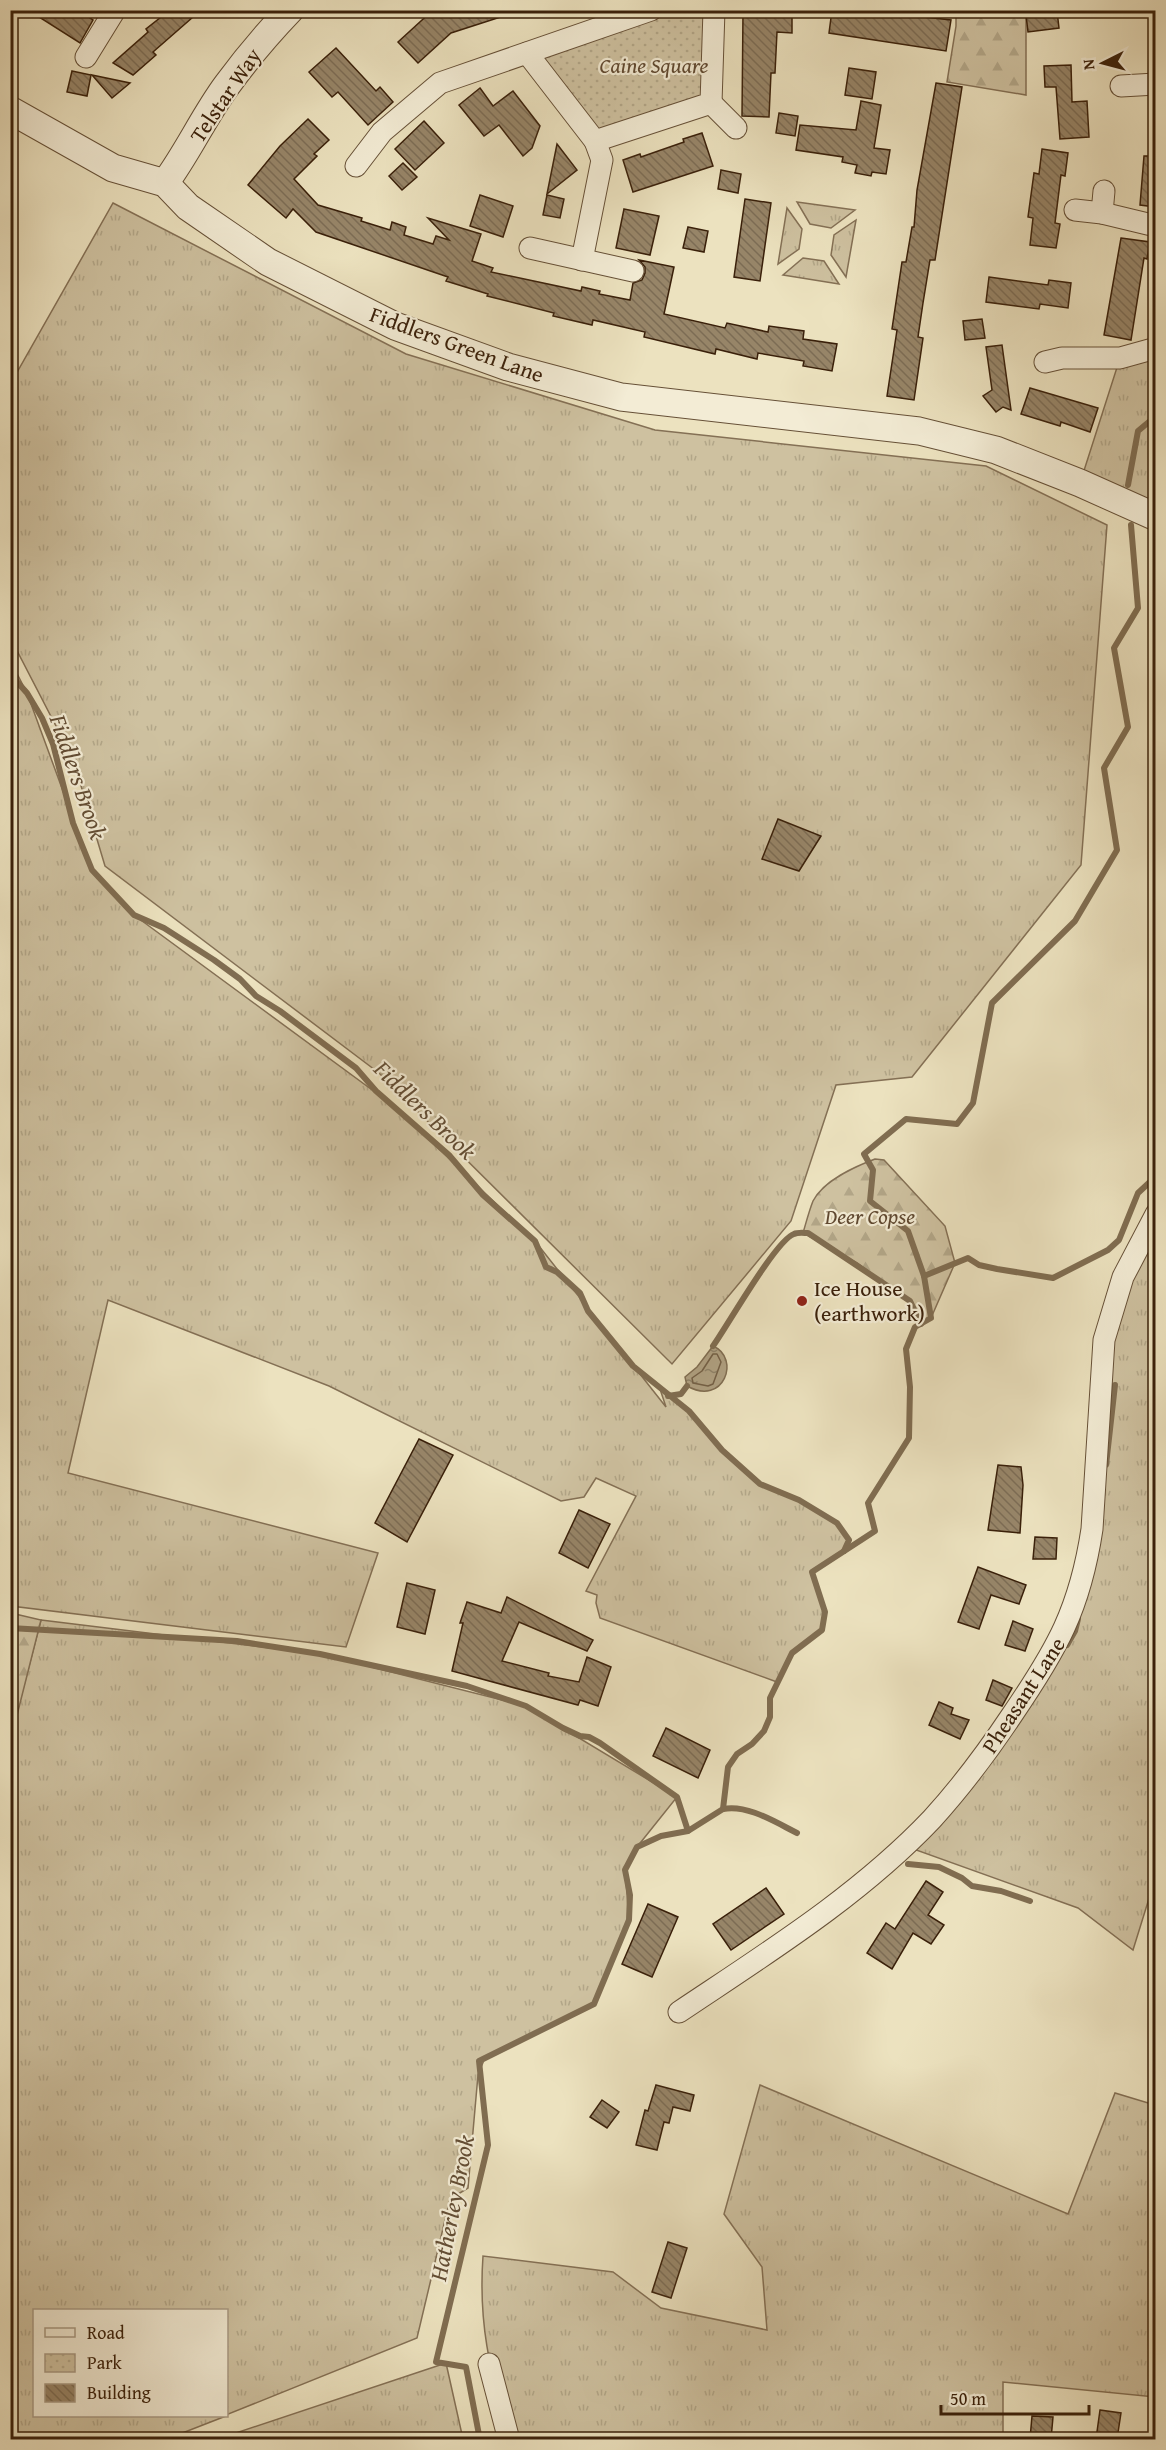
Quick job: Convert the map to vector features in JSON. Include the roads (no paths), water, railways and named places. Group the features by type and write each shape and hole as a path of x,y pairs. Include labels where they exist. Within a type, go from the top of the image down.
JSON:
{"street":[{"path":"86,57 115,10"},
{"name":"Telstar Way","path":"165,183 181,162 226,86 290,10"},
{"path":"356,166 382,132 440,83 527,53 616,16 651,10"},
{"path":"714,10 711,103 736,128"},
{"path":"527,53 595,141 602,160 582,260"},
{"path":"1121,86 1155,84"},
{"path":"595,141 711,103"},
{"path":"10,110 113,168 165,183"},
{"name":"Fiddlers Green Lane","path":"165,183 188,207 268,262 395,326 508,367 621,397 919,431 996,450 1080,483 1155,517"},
{"path":"1102,213 1104,191"},
{"path":"1075,210 1102,213 1155,226"},
{"path":"530,248 633,271"},
{"path":"1058,354 1120,358 1155,348"},
{"name":"Pheasant Lane","path":"680,2012 833,1907 905,1846 931,1820 979,1764 1050,1658 1072,1614 1088,1558 1092,1529 1104,1340 1124,1277 1155,1214"},
{"path":"489,2364 509,2439"}],"water":[{"path":"713,1346 726,1360 727,1369 719,1386 711,1390 700,1391 687,1386 685,1377 697,1367"}],"waterway":[{"name":"Hatherley Brook","path":"1128,485 1138,431 1156,416"},
{"name":"Hatherley Brook","path":"480,2440 466,2367 436,2362 488,2145 479,2061 594,2004 629,1920 630,1895 625,1870 637,1847 661,1836 688,1831 723,1809 728,1767 737,1754 752,1744 764,1731 770,1717 770,1698 792,1653 822,1630 825,1612 812,1572 875,1531 868,1503 909,1438 910,1387 906,1349 915,1327 931,1318 924,1276 908,1231 870,1201 873,1170 864,1154 906,1119 957,1124 973,1103 992,1003 1075,921 1117,850 1104,768 1128,727 1114,648 1138,608 1131,525"},
{"name":"Fiddlers Brook","path":"10,674 27,693 42,718 53,744 73,823 92,870 134,915 164,928 214,960 240,979 256,996 280,1011 356,1068 376,1091 449,1155 483,1195 535,1241 546,1267 557,1272 580,1293 588,1311 633,1366 689,1411 722,1450 760,1484 799,1500 837,1523 849,1540 844,1551"},
{"path":"924,1276 968,1258 979,1265 1053,1278 1108,1250 1119,1240 1138,1193 1152,1180"},
{"path":"713,1346 776,1251 786,1240 799,1233 808,1233 910,1301 921,1324"},
{"path":"1106,1465 1115,1385"},
{"path":"668,1396 681,1394 687,1386"},
{"path":"1067,1645 1075,1631 1078,1619"},
{"path":"10,1628 237,1641 320,1654 467,1686 526,1706 563,1728 600,1743 677,1797 688,1831"},
{"path":"723,1809 751,1811 797,1833"},
{"path":"908,1864 939,1867 962,1878 972,1886 1001,1891 1030,1901"}],"place":[{"name":"Ice House (earthwork)","path":"802,1301"}],"park label":[{"name":"Caine Square","path":"654,65"},
{"name":"Deer Copse","path":"870,1216"}]}
